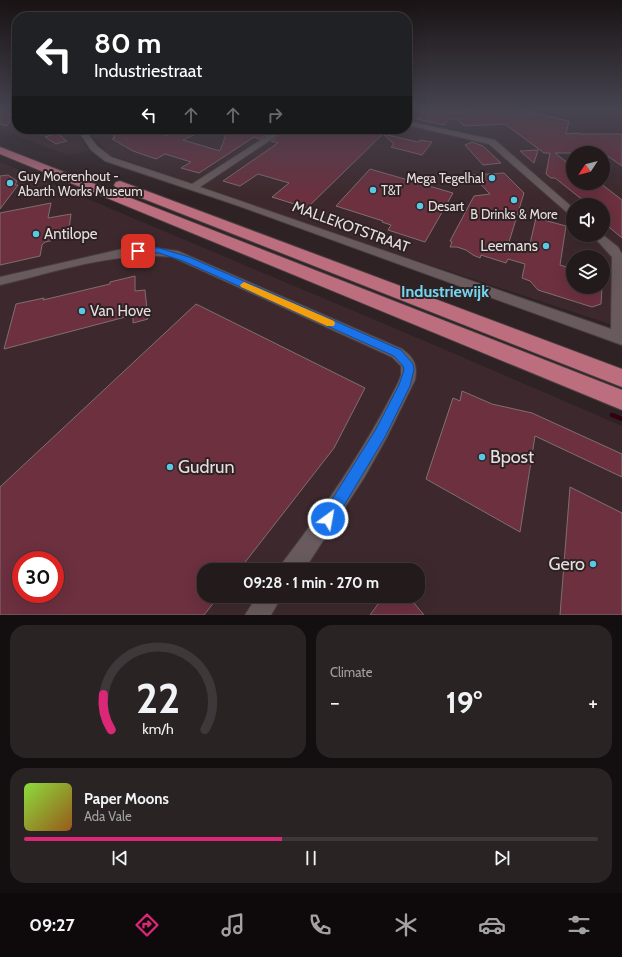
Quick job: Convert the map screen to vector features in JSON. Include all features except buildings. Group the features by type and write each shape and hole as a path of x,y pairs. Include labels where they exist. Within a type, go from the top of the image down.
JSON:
{"highway":[{"path":"0,139 622,378"},
{"path":"0,150 622,400"}],"street":[{"name":"MALLEKOTSTRAAT","path":"87,138 94,148 108,159 620,338"},
{"path":"193,188 270,138"},
{"path":"473,138 492,142 566,207"},
{"path":"605,242 614,250 618,257 620,338"},
{"path":"0,281 122,253 159,251 174,254 211,269 397,353 403,358 409,370 404,386 374,445 320,531 296,563"},
{"path":"257,615 266,603"}],"shaded area":[{"path":"21,138 80,138 89,151 68,155"},
{"path":"94,138 622,138 622,328 397,254 108,154"},
{"path":"0,162 439,347 622,426 622,615 0,615"}],"waterway":[{"path":"612,415 622,419"}],"slow traffic":[{"path":"244,285 330,323"}],"place":[{"name":"Mega Tegelhal","path":"492,178"},
{"name":"Guy Moerenhout - Abarth Works Museum","path":"10,183"},
{"name":"T&T","path":"373,190"},
{"name":"B Drinks & More","path":"514,200"},
{"name":"Desart","path":"420,206"},
{"name":"Antilope","path":"36,234"},
{"name":"Leemans","path":"546,246"},
{"name":"Van Hove","path":"82,311"},
{"name":"Bpost","path":"482,457"},
{"name":"Gudrun","path":"170,467"},
{"name":"Gero","path":"593,564"}],"district":[{"name":"Industriewijk","path":"445,291"}],"route":[{"path":"138,251 159,251 174,254 211,269 397,353 408,364 409,370 404,386 374,445 328,519"}]}
